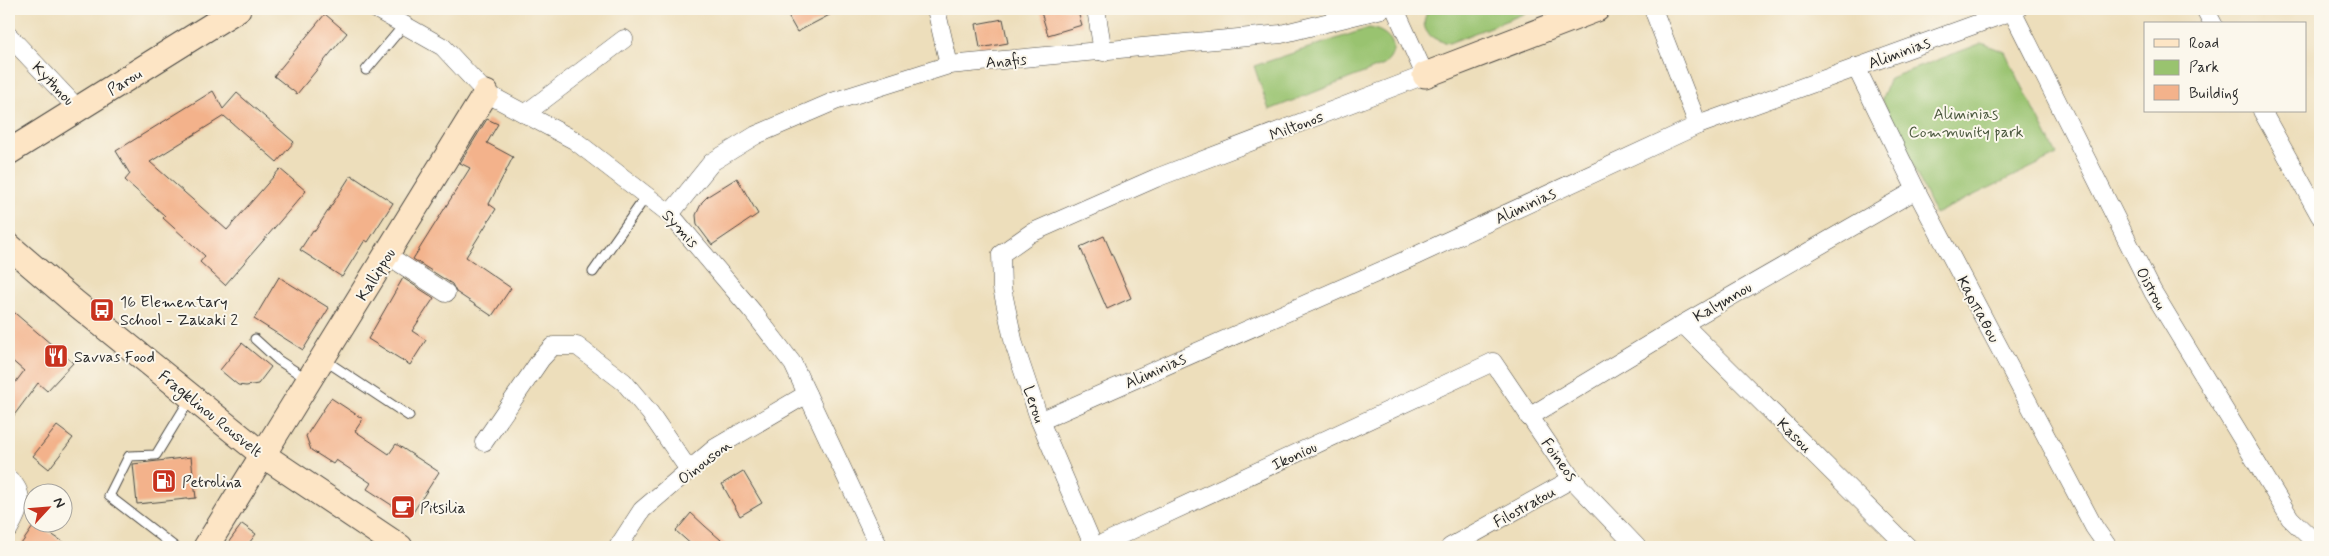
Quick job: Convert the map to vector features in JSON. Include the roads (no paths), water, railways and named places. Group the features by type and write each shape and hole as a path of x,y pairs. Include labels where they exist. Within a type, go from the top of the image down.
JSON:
{"street":[{"name":"Parou","path":"9,152 238,9"},
{"name":"Symis","path":"376,9 443,47 486,93 574,140 670,214 754,312 793,364 879,547"},
{"path":"936,9 949,65"},
{"path":"1096,9 1103,52"},
{"name":"Anafis","path":"670,214 712,162 756,135 836,101 949,65 1280,34 1382,9"},
{"path":"1395,9 1425,75"},
{"name":"Miltonos","path":"1001,254 1031,234 1156,178 1597,9"},
{"path":"1653,9 1698,125"},
{"path":"2205,9 2212,22"},
{"name":"Aliminias","path":"1040,421 1415,256 1698,125 2015,10"},
{"name":"Oistrou","path":"2015,10 2153,292 2290,518 2320,546"},
{"name":"Kythnou","path":"9,36 78,109"},
{"path":"525,114 624,39"},
{"name":"Καρπαθου","path":"1856,67 1916,190 2094,527 2108,547"},
{"name":"Kallippou","path":"206,547 486,93"},
{"path":"2263,112 2320,216"},
{"name":"Kalymnou","path":"1529,417 1683,324 1916,190"},
{"name":"Fragklinou Rousvelt","path":"9,246 263,455 393,545"},
{"name":"Lerou","path":"1001,254 1002,288 1014,344 1040,421 1094,547"},
{"path":"387,255 446,293"},
{"name":"Kasou","path":"1683,324 1908,547"},
{"path":"484,442 552,346 577,346 624,382 650,413 689,470"},
{"name":"Foineos","path":"1493,362 1572,479 1637,547"},
{"name":"Ikoniou","path":"1094,547 1467,376 1493,362"},
{"name":"Oinouson","path":"618,547 642,510 715,448 807,394"},
{"path":"9,479 15,484 21,498 18,513 9,529"},
{"name":"Filostratou","path":"1450,547 1572,479"}],"lane":[{"path":"366,70 404,25"},
{"path":"593,272 647,195"},
{"path":"255,339 278,360 309,380"},
{"path":"322,359 409,416"},
{"path":"175,547 110,496 129,456 156,455 192,397"}],"place":[{"name":"16 Elementary School - Zakaki 2","path":"102,310"},
{"name":"Savvas Food","path":"56,356"},
{"name":"Petrolina","path":"164,481"},
{"name":"Pitsilia","path":"403,507"}],"park label":[{"name":"Aliminias Community park","path":"1966,122"}]}
